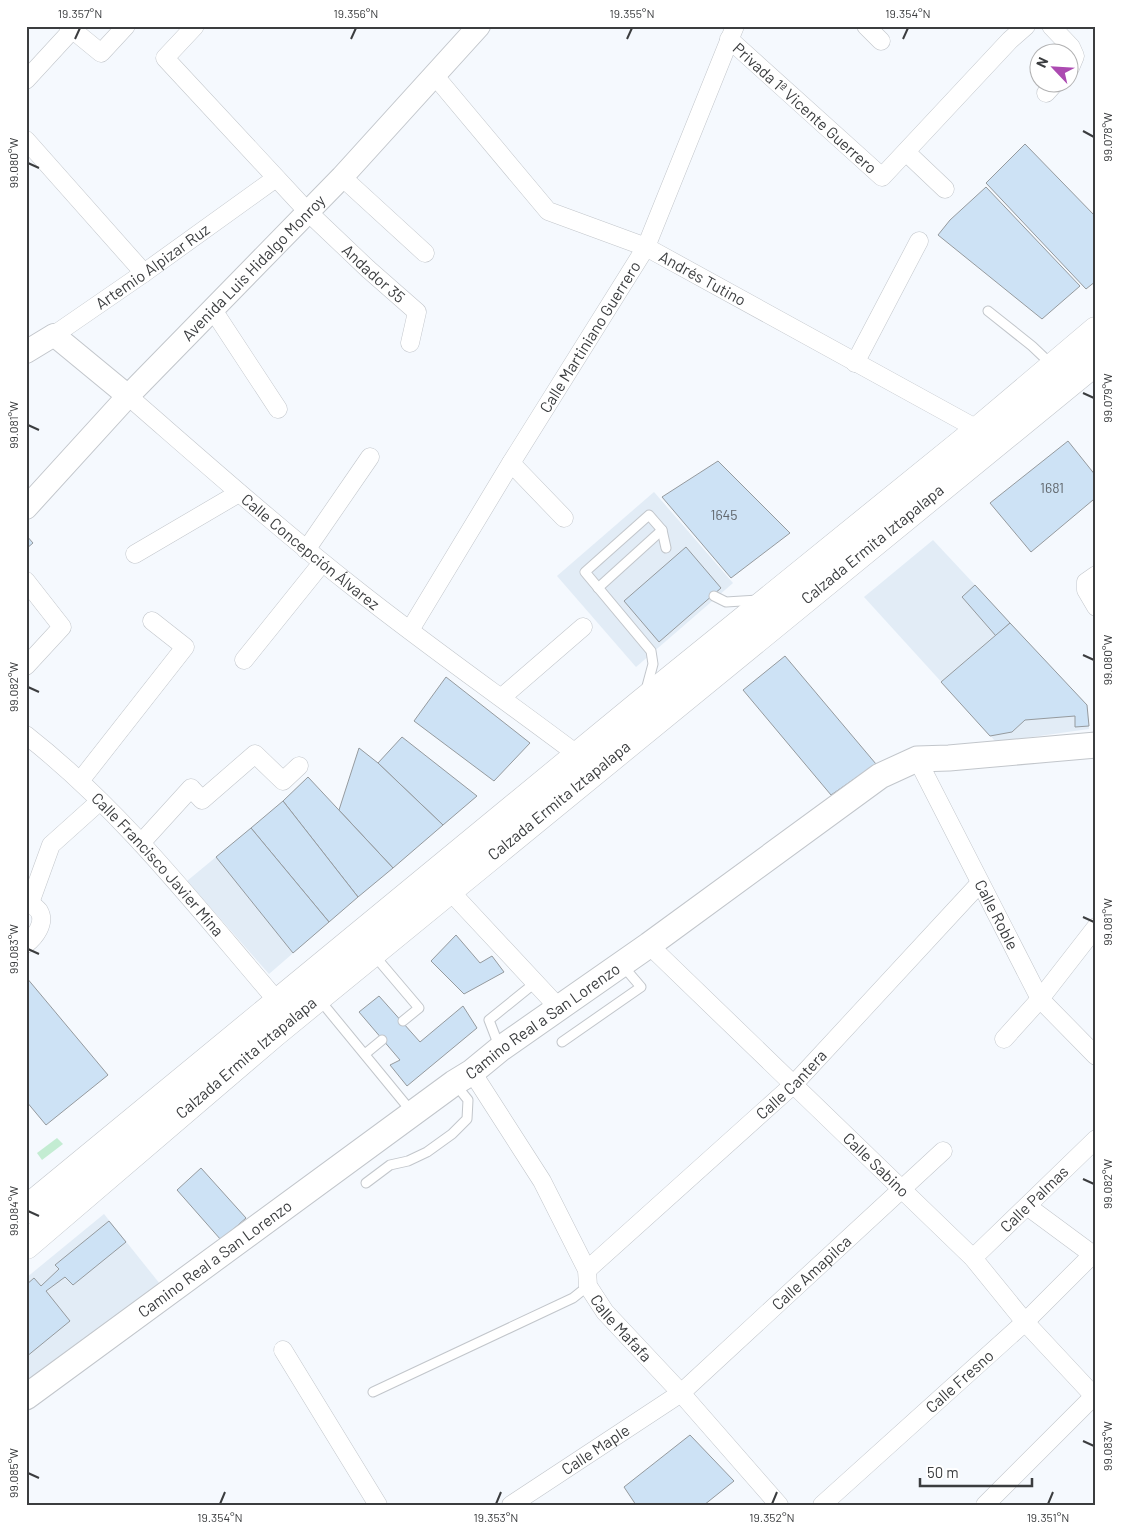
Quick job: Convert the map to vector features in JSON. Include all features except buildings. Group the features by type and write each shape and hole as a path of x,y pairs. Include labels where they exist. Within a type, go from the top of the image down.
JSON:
{"main road":[{"name":"Calzada Ermita Iztapalapa","path":"26,1210 578,755 979,430 1096,330"},
{"name":"Calzada Ermita Iztapalapa","path":"26,1245 274,1033 1096,361"},
{"name":"Camino Real a San Lorenzo","path":"26,1397 500,1049 649,944 880,776 917,759 1096,745"}],"street":[{"path":"26,80 70,28 100,53 126,26"},
{"path":"194,26 165,58 308,212"},
{"name":"Avenida Luis Hidalgo Monroy","path":"26,508 128,396 342,177 479,26"},
{"path":"866,26 881,41"},
{"path":"944,189 906,152 1010,40 1026,26"},
{"path":"1051,26 1066,42"},
{"name":"Privada 1ª Vicente Guerrero","path":"732,32 882,177 906,152"},
{"name":"Calle Martiniano Guerrero","path":"410,630 511,463 646,247 732,32"},
{"name":"Andrés Tutino","path":"435,76 541,205 548,211 646,247 979,430"},
{"path":"26,140 144,273"},
{"path":"342,177 425,253"},
{"name":"Artemio Alpizar Ruz","path":"26,352 144,273 276,178"},
{"name":"Andador 35","path":"308,212 417,312 410,343"},
{"path":"855,362 919,241"},
{"path":"213,310 278,409"},
{"name":"Calle Concepción Álvarez","path":"54,335 322,563 578,755"},
{"path":"306,550 370,456"},
{"path":"511,463 564,518"},
{"path":"135,554 239,494"},
{"path":"244,660 322,563"},
{"path":"1094,575 1086,582 1086,590 1096,607"},
{"path":"26,581 62,627 26,666"},
{"path":"80,781 185,647 152,621"},
{"path":"502,697 583,627"},
{"name":"Calle Francisco Javier Mina","path":"27,737 80,781 141,843 279,1003"},
{"path":"141,843 191,788 202,800 255,754 283,781 300,766"},
{"name":"Calle Roble","path":"917,759 1040,999 1096,1056"},
{"path":"26,944 41,925 39,912 28,901 51,845 100,801"},
{"name":"Calle Cantera","path":"588,1278 794,1084 980,883"},
{"path":"450,891 559,1008"},
{"path":"1004,1039 1040,999 1096,926"},
{"name":"Calle Sabino","path":"649,944 972,1258 1025,1322 1095,1395"},
{"name":"Calle Mafafa","path":"463,1077 542,1181 605,1312 681,1393 779,1505"},
{"name":"Calle Palmas","path":"972,1258 1096,1139"},
{"name":"Calle Amapilca","path":"681,1393 943,1151"},
{"path":"1027,1206 1094,1256"},
{"name":"Calle Fresno","path":"822,1505 1025,1322 1094,1256"},
{"path":"283,1350 378,1505"},
{"name":"Calle Maple","path":"511,1505 681,1393"},
{"path":"985,1505 1095,1395"}],"lane":[{"path":"988,311 1054,366"},
{"path":"642,703 653,664 651,651 585,572 649,515 662,530 666,548"},
{"path":"598,588 662,530"},
{"path":"714,596 726,602 768,600"},
{"path":"372,953 419,1008 403,1022"},
{"path":"562,1042 641,986 621,964"},
{"path":"500,1049 489,1020 536,982"},
{"path":"318,997 413,1113"},
{"path":"366,1054 382,1040"},
{"path":"366,1183 390,1165 408,1161 427,1152 452,1134 467,1120 468,1100 463,1077"},
{"path":"373,1392 573,1298 588,1278"}],"shaded area":[{"path":"654,492 733,583 636,667 557,576"},
{"path":"933,540 1087,705 1089,729 996,742 864,597"},
{"path":"251,828 329,922 269,974 187,881"},
{"path":"104,1214 164,1289 26,1384 26,1278"}],"green space":[{"path":"57,1138 63,1144 42,1160 37,1153"}]}
